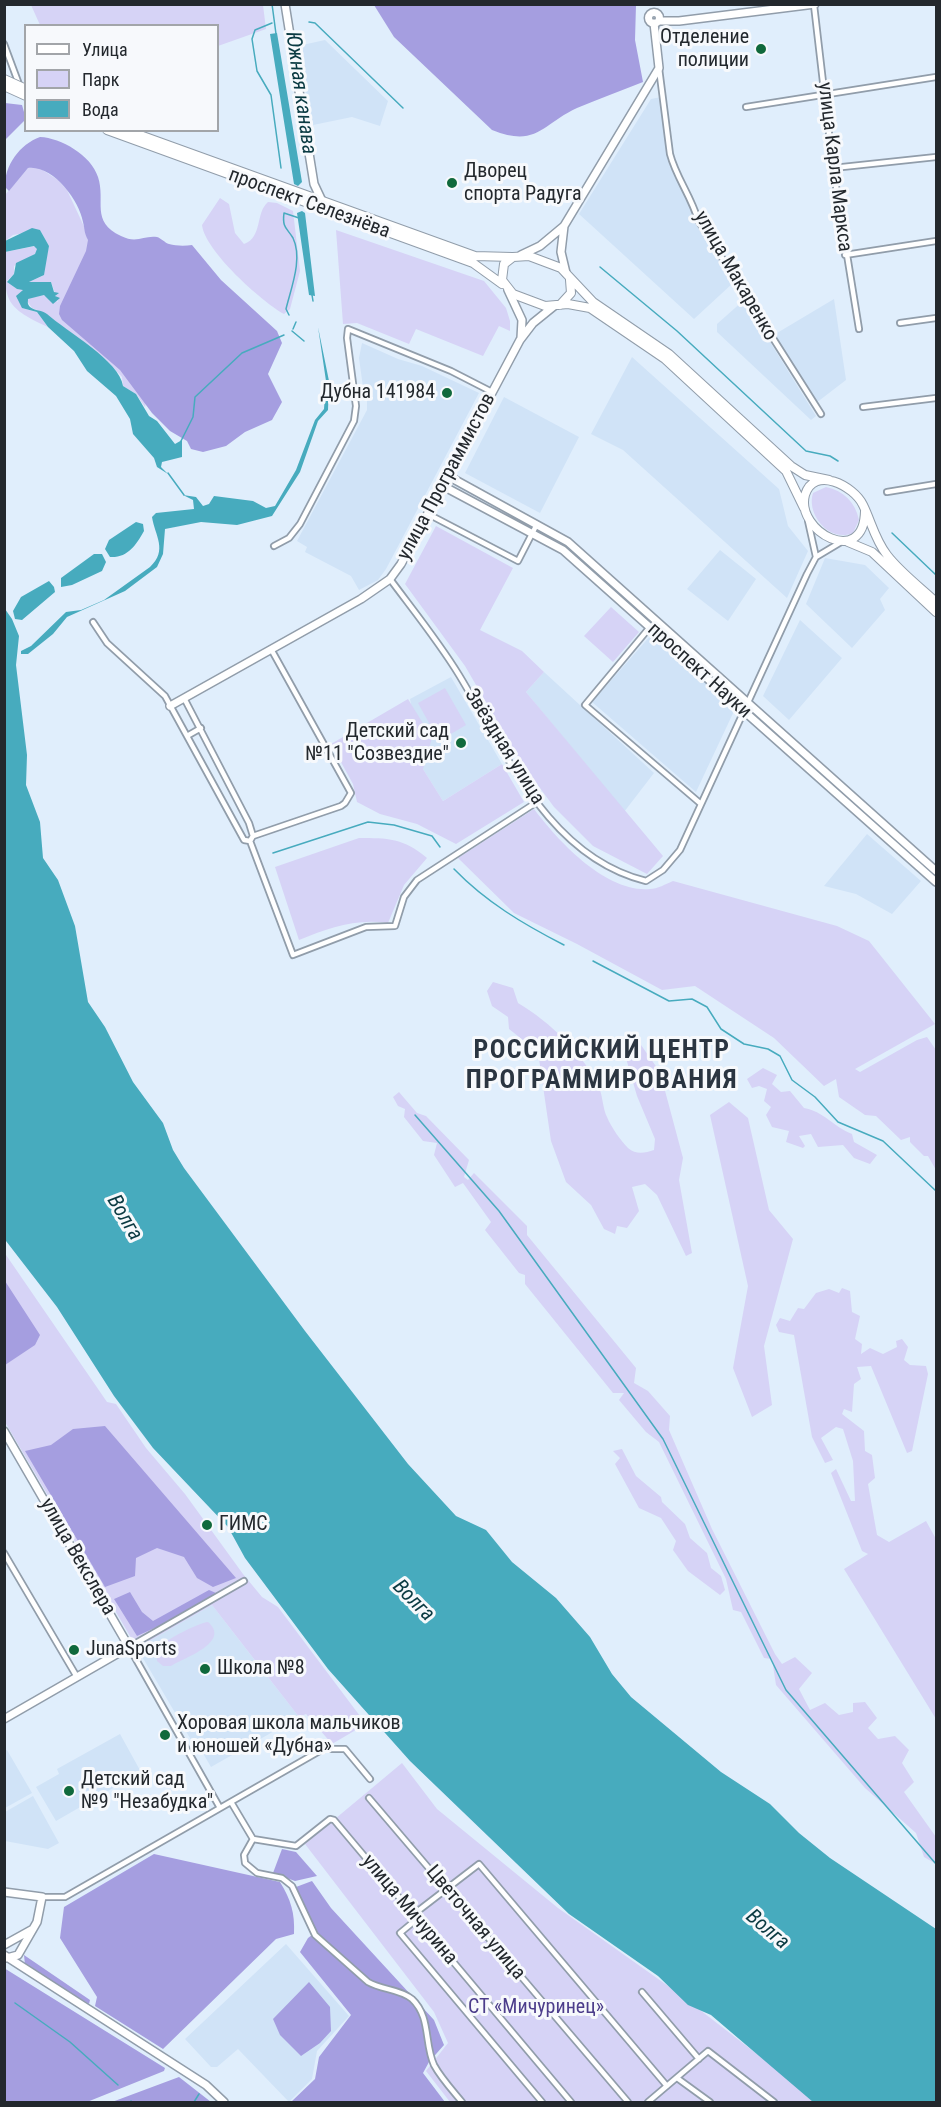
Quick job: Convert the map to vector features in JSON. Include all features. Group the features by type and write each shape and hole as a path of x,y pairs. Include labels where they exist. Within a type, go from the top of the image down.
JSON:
{"main road":[{"path":"4,79 24,88"},
{"path":"4,86 24,95"},
{"name":"проспект Селезнёва","path":"113,132 473,262 506,288"},
{"name":"проспект Селезнёва","path":"132,132 475,256 517,256"},
{"path":"936,602 886,554 852,490 829,480 805,475 790,466 669,354 594,302 549,261 517,256 501,270 506,288 534,303 556,306 574,304 590,308 665,359 786,471 806,512 821,532 872,552 936,612"},
{"path":"556,306 571,293 568,276"},
{"path":"806,512 805,497 811,486 829,480"},
{"path":"844,541 858,536 863,530 865,511"}],"street":[{"path":"285,4 314,187 322,201"},
{"path":"656,22 815,5"},
{"name":"улица Карла Маркса","path":"815,5 833,168 845,255 859,329"},
{"name":"улица Макаренко","path":"652,8 649,18 656,22 659,68 673,165 690,194 698,220 821,414"},
{"path":"4,44 24,96"},
{"path":"517,256 540,246 564,226 659,68"},
{"path":"746,106 824,92 936,77"},
{"path":"833,168 936,157"},
{"path":"307,195 314,187"},
{"path":"564,226 561,252 568,276"},
{"path":"845,255 936,241"},
{"path":"506,288 522,320 520,340"},
{"name":"улица Программистов","path":"170,706 378,589 390,579 401,564 520,340 533,323 556,306"},
{"path":"900,323 936,318"},
{"path":"274,546 288,538 300,524 354,421 356,406 347,338 348,329 451,371 492,392"},
{"path":"863,407 936,398"},
{"name":"проспект Науки","path":"448,476 568,542 936,871"},
{"path":"887,492 936,484"},
{"name":"проспект Науки","path":"443,486 563,550 936,882"},
{"path":"806,512 816,557"},
{"path":"428,514 518,561 537,524"},
{"path":"650,627 585,705 701,804 816,557 844,541"},
{"name":"Звёздная улица","path":"390,579 458,672 537,802 565,836 595,860 623,875 646,881 663,870 680,850 701,804"},
{"path":"93,622 107,643 165,696 244,840 341,806 351,793 271,649"},
{"path":"184,698 249,823 251,838 292,955 366,927 395,926 404,897 417,880 537,802"},
{"path":"187,736 201,728"},
{"name":"улица Векслера","path":"4,1431 220,1808"},
{"path":"4,1553 77,1677"},
{"path":"4,1719 244,1581"},
{"path":"4,1892 42,1897 65,1897 329,1747 345,1749 370,1779"},
{"name":"Цветочная улица","path":"369,1798 628,2103"},
{"path":"231,1802 253,1839 244,1855 245,1863 257,1873 282,1878 292,1886 300,1909 315,1935 368,1982 400,1993 420,2009 426,2022 428,2044 435,2066 462,2103"},
{"name":"улица Мичурина","path":"253,1839 296,1846 330,1819 334,1820 571,2103"},
{"path":"414,1914 446,1887 479,1864 667,2086"},
{"path":"6,1957 19,1954 35,1925 42,1897"},
{"path":"417,1919 400,1933 542,2103"},
{"path":"6,1944 35,1925"},
{"path":"6,1944 18,1944 24,1970"},
{"path":"6,1957 206,2085 224,2103"},
{"path":"642,1992 699,2059"},
{"path":"648,2103 708,2051 774,2103"},
{"path":"677,2078 710,2103"}],"shaded area":[{"path":"374,5 636,5 635,40 643,82 577,108 538,132 519,136 507,135 492,130 394,37"},
{"path":"325,40 388,101 380,126 352,117 313,125 300,58 303,51 298,46"},
{"path":"661,97 667,155 700,230 733,283 694,319 579,214 651,99"},
{"path":"5,103 22,105 24,121 5,140"},
{"path":"40,137 66,144 89,162 98,177 102,217 111,230 132,239 157,237 172,245 192,245 221,280 277,331 282,343 268,374 282,402 272,420 245,432 226,446 203,452 191,449 187,441 170,431 152,413 120,370 62,320 59,314 60,306 86,251 88,240 81,213 70,194 47,172 28,168 9,191 5,187 10,164 20,150"},
{"path":"834,299 846,380 816,403 772,336"},
{"path":"744,300 816,416 811,420 717,332 717,324"},
{"path":"362,343 398,359 422,366 479,393 386,569 378,580 359,590 351,576 305,552 307,547 297,541 367,410 367,390 363,387 359,358"},
{"path":"632,357 779,489 788,526 808,551 787,598 623,450 591,434"},
{"path":"504,397 579,437 540,513 465,473"},
{"path":"720,550 756,579 728,621 687,589"},
{"path":"825,558 865,565 889,588 880,599 885,610 852,648 806,604"},
{"path":"800,620 842,658 789,720 763,696"},
{"path":"652,634 735,709 696,792 592,702"},
{"path":"544,672 654,773 624,812 526,692"},
{"name":"Детский сад №11 \"Созвездие\"","path":"451,677 502,764 443,801 423,769 410,699"},
{"path":"867,834 921,881 892,914 856,894 824,886"},
{"path":"5,1281 40,1335 35,1345 5,1365"},
{"path":"105,1426 236,1578 213,1587 197,1578 184,1557 157,1548 136,1558 135,1576 105,1587 25,1451 51,1445 73,1429"},
{"path":"209,1590 216,1593 192,1611 137,1636 114,1599 130,1592 142,1612 153,1621"},
{"name":"Школа №8","path":"212,1605 299,1717 211,1767 197,1743 194,1745 137,1648"},
{"path":"120,1734 141,1772 56,1821 36,1787 59,1774 57,1769"},
{"path":"7,1750 32,1793 5,1808 4,1751"},
{"path":"33,1796 59,1843 48,1849 5,1841 5,1812"},
{"path":"282,1849 296,1852 317,1876 295,1881 273,1873"},
{"path":"154,1854 280,1882 292,1907 294,1926 294,1934 276,1939 163,2049 95,2006 97,1997 60,1938 64,1907"},
{"path":"312,1881 331,1908 434,2020 444,2045 429,2062 423,2073 445,2102 291,2102 315,2079 319,2057 351,2015 300,1952 308,1938 316,1932 296,1887"},
{"path":"286,1944 349,2016 317,2051 312,2079 289,2102 238,2049 217,2067 211,2067 185,2039"},
{"path":"24,1955 90,2000 89,2004 25,1965"},
{"path":"4,1968 165,2068 164,2071 87,2102 5,2102"},
{"path":"309,1982 330,2007 331,2031 320,2043 301,2056 280,2035 273,2019"},
{"path":"179,2077 211,2102 112,2102"}],"green space":[{"path":"31,5 263,5 266,29 219,46 219,24 40,24"},
{"path":"38,167 58,180 67,190 153,374 145,407 136,394 123,386 122,377 109,363 46,314 32,308 27,301 28,298 44,295 58,302 51,282 29,282 42,276 49,246 40,230 13,235 5,241 5,195 28,168"},
{"path":"220,198 229,204 235,233 244,244 250,241 257,231 261,212 268,202 277,203 293,211 300,271 290,309 284,314 249,287 223,261 205,236 202,225"},
{"path":"336,230 484,281 506,308 510,331 499,326 483,356 416,329 409,344 357,323 343,324"},
{"path":"35,246 38,249 35,254 14,266 14,274 7,281 17,289 23,289 22,308 37,312 48,327 22,313 14,306 6,291 5,252"},
{"path":"826,487 843,494 855,508 859,520 853,533 836,534 821,525 816,518 813,510 813,493"},
{"path":"436,526 513,568 480,630 522,651 544,672 526,692 663,856 647,874 593,846 554,807 520,761 465,666 405,584"},
{"path":"611,607 639,632 613,662 584,636"},
{"path":"445,688 466,725 439,741 418,703"},
{"path":"408,699 432,738 423,769 443,801 502,764 524,802 456,844 417,824 380,814 357,802 353,784 331,744"},
{"path":"534,809 556,836 584,862 617,883 633,888 650,889 673,881 837,926 869,941 935,1024 855,1069 860,1072 917,1040 927,1037 936,1050 936,1170 928,1156 924,1156 910,1142 910,1137 901,1140 876,1116 865,1115 839,1097 836,1079 824,1086 774,1038 695,986 662,990 514,913 458,858"},
{"path":"359,838 395,840 411,846 427,858 404,885 388,923 365,922 342,925 299,940 275,867"},
{"path":"493,982 513,988 518,1003 554,1030 576,1052 600,1090 606,1114 619,1138 628,1148 641,1153 654,1150 655,1139 637,1096 623,1048 630,1040 641,1045 660,1072 683,1158 679,1180 692,1253 686,1256 657,1195 645,1184 632,1187 639,1211 627,1228 617,1226 615,1234 604,1229 591,1205 566,1182 551,1141 538,1052 509,1029 508,1017 492,1006 487,991"},
{"path":"763,1068 777,1075 772,1084 781,1092 790,1091 804,1108 817,1112 852,1134 854,1142 877,1155 870,1164 854,1158 843,1145 818,1147 811,1134 799,1136 805,1146 803,1148 786,1142 789,1131 772,1127 766,1115 771,1107 764,1101 767,1089 759,1086 752,1088 747,1079"},
{"path":"399,1092 417,1113 426,1116 469,1160 464,1177 468,1180 474,1173 527,1226 527,1235 636,1368 634,1383 648,1391 670,1416 669,1430 712,1529 775,1654 782,1664 795,1657 812,1673 799,1689 810,1710 825,1703 839,1715 853,1712 853,1703 865,1702 877,1718 868,1728 878,1739 895,1736 909,1750 902,1763 914,1782 904,1792 936,1837 936,1864 924,1857 916,1833 865,1788 776,1685 772,1659 764,1658 741,1612 733,1610 726,1579 659,1442 646,1432 619,1400 624,1393 613,1393 525,1284 525,1275 519,1273 485,1230 491,1222 463,1183 455,1187 434,1155 437,1143 423,1141 404,1117 405,1109 398,1106 393,1097"},
{"path":"729,1102 748,1118 769,1210 793,1239 764,1346 772,1405 752,1417 733,1368 748,1286 710,1115"},
{"path":"4,1252 107,1402 116,1404 146,1448 185,1494 243,1574 262,1597 278,1607 366,1724 332,1744 306,1714 299,1717 212,1605 137,1648 5,1422"},
{"path":"842,1288 850,1291 852,1312 860,1316 855,1339 862,1344 861,1354 870,1348 883,1354 897,1347 896,1341 902,1339 908,1347 904,1360 910,1365 926,1366 928,1374 912,1451 907,1453 871,1366 857,1367 861,1379 854,1384 852,1412 844,1409 842,1414 864,1431 865,1451 872,1455 875,1478 868,1484 877,1535 889,1542 926,1521 936,1539 936,1719 844,1569 868,1554 862,1551 831,1473 836,1469 851,1501 855,1501 853,1461 843,1429 836,1427 821,1438 833,1460 825,1463 812,1437 794,1335 779,1332 776,1325 780,1318 790,1321 798,1308 804,1309 816,1293 829,1289 839,1293"},
{"path":"622,1449 636,1476 661,1497 662,1502 685,1524 690,1538 707,1553 711,1568 721,1576 725,1590 720,1595 688,1571 673,1550 676,1541 661,1518 639,1508 615,1464 620,1458 613,1451"},
{"path":"208,1622 214,1629 214,1636 204,1648 171,1666 163,1666 157,1661 160,1647 190,1628"},
{"name":"СТ «Мичуринец»","path":"402,1763 437,1809 558,1908 678,1993 819,2102 450,2102 426,2071 448,2043 434,2012 305,1844"}],"water":[{"path":"277,33 302,182 298,186 294,184 270,34"},
{"path":"302,211 305,213 315,296 309,295 297,213"},
{"path":"32,228 40,230 49,246 44,275 29,282 51,282 54,292 59,293 55,296 60,298 53,304 44,295 28,299 28,305 47,314 103,357 120,376 123,386 136,394 149,416 157,421 175,444 182,440 182,457 162,462 161,467 168,474 157,467 154,458 133,434 130,419 116,396 87,371 74,351 48,327 37,312 22,308 16,296 23,290 7,282 14,274 16,263 35,254 37,249 34,246 5,252 5,241"},
{"path":"318,327 329,381 328,410 318,421 300,472 272,516 237,525 201,522 165,529 163,554 157,567 125,591 67,617 53,634 28,654 21,654 21,651 31,646 66,612 81,610 104,600 150,567 159,549 152,517 156,513 194,509 193,500 183,495 196,497 203,506 209,504 214,496 253,501 266,508 275,506 296,470 315,420 324,409 326,381"},
{"path":"136,522 143,524 144,531 138,541 127,553 110,557 105,549 109,540"},
{"path":"94,554 102,554 106,562 102,571 72,585 61,587 61,578"},
{"path":"49,581 55,592 22,620 15,619 13,611 21,597"},
{"name":"Волга","path":"5,609 19,636 16,665 27,755 26,785 40,822 43,858 58,880 75,926 88,1002 105,1027 133,1082 163,1123 173,1150 184,1168 305,1331 408,1464 456,1516 486,1530 512,1562 556,1598 590,1637 612,1674 631,1697 721,1772 770,1804 799,1833 830,1858 936,1929 936,2102 813,2102 711,2015 688,2005 658,1976 569,1914 410,1761 328,1669 245,1558 228,1527 153,1448 114,1396 57,1307 6,1241"}],"waterway":[{"name":"Южная канава","path":"272,4 276,34"},
{"path":"309,22 315,23 403,108"},
{"path":"272,23 255,30 252,39 257,71 271,95 281,168"},
{"path":"289,315 286,309 295,274 297,255 293,238 284,225 284,213 299,218"},
{"path":"600,267 677,331 806,451 830,456 838,461"},
{"name":"Южная канава","path":"312,295 313,301"},
{"path":"293,329 296,322"},
{"path":"292,331 304,341"},
{"path":"181,441 193,417 195,397 242,353 284,335"},
{"path":"168,473 184,495"},
{"path":"892,533 936,575"},
{"path":"273,853 368,822 394,825 432,836 440,847"},
{"path":"454,869 506,912 564,945"},
{"path":"593,961 669,1001 692,999 707,1007 721,1029 744,1044 768,1049 780,1056 792,1080 815,1097 838,1122 883,1141 936,1191"},
{"path":"415,1115 499,1211 663,1439 786,1690 936,1864"},
{"path":"15,2003 70,2042 118,2085"},
{"path":"194,2102 199,2094"}],"place":[{"name":"Отделение полиции","path":"761,49"},
{"name":"Дворец спорта Радуга","path":"452,183"},
{"name":"Дубна 141984","path":"447,393"},
{"name":"Детский сад №11 \"Созвездие\"","path":"461,743"},
{"name":"ГИМС","path":"207,1525"},
{"name":"JunaSports","path":"74,1650"},
{"name":"Школа №8","path":"205,1669"},
{"name":"Хоровая школа мальчиков и юношей «Дубна»","path":"165,1735"},
{"name":"Детский сад №9 \"Незабудка\"","path":"69,1791"}],"district":[{"name":"РОССИЙСКИЙ ЦЕНТР ПРОГРАММИРОВАНИЯ","path":"602,1066"}]}
